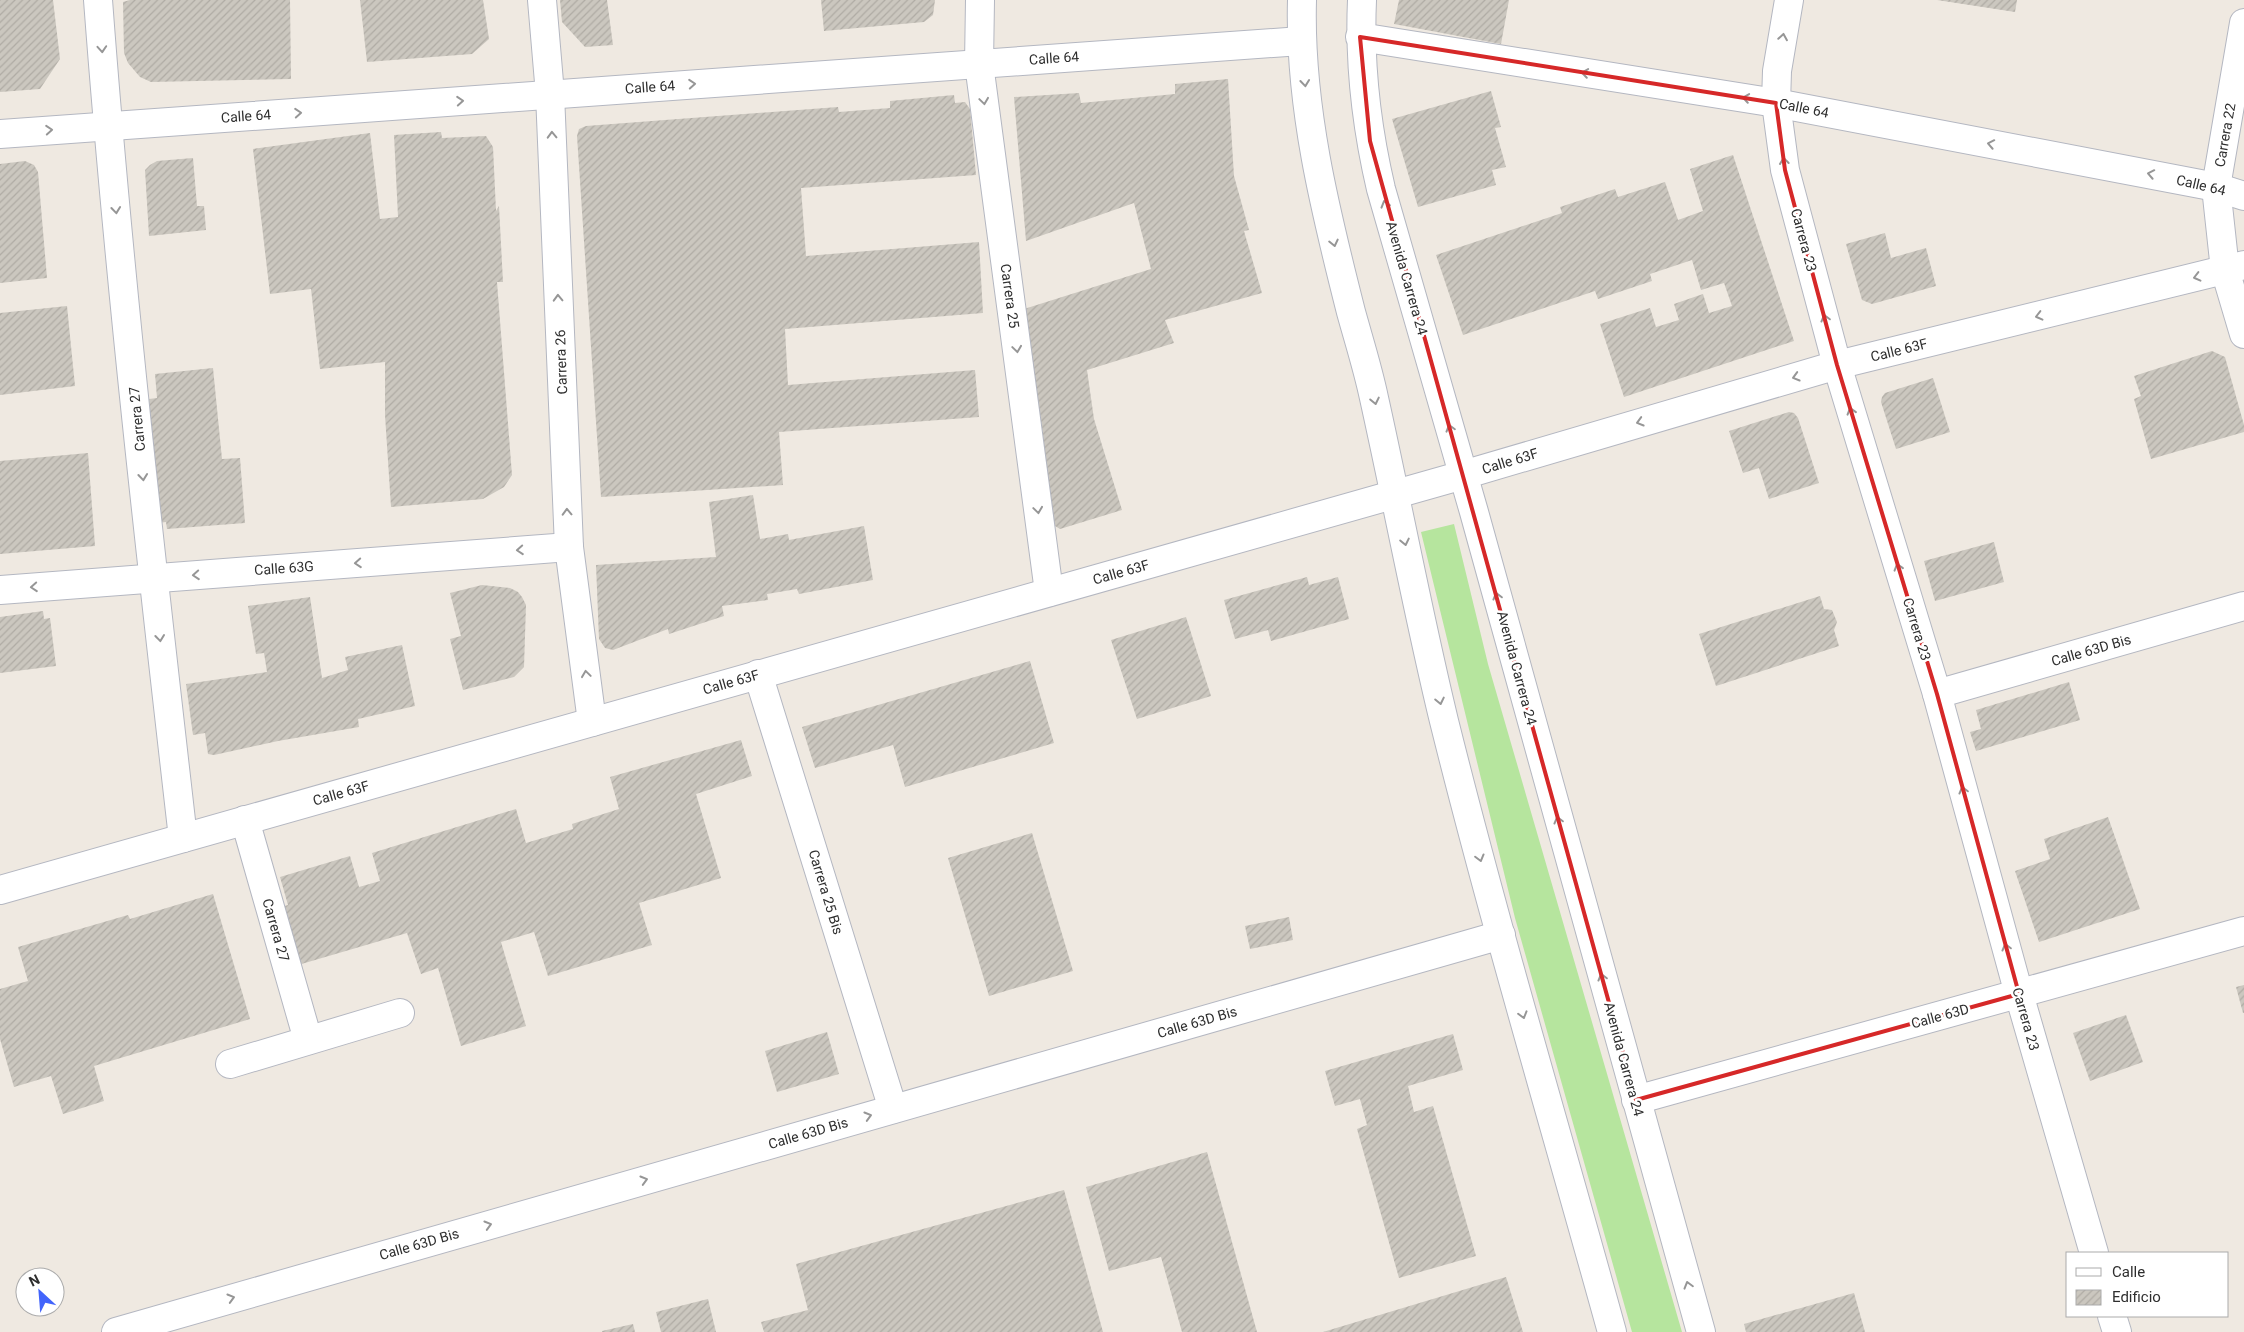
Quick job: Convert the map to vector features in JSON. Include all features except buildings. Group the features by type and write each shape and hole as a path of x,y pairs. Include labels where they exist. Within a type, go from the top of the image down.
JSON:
{"street":[{"name":"Carrera 27","path":"98,0 108,126 154,578 183,838"},
{"name":"Carrera 26","path":"542,0 550,94 569,547 592,722"},
{"name":"Carrera 25","path":"980,0 979,64 1049,592"},
{"path":"1302,0 1300,41 1318,173 1337,256 1373,392 1444,718 1500,935 1612,1332"},
{"name":"Avenida Carrera 24","path":"1362,0 1360,37 1363,92 1370,141 1381,189 1463,475 1701,1332"},
{"name":"Carrera 23","path":"1789,0 1777,72 1776,103 1785,170 1837,365 1937,694 2019,994 2094,1252"},
{"name":"Carrera 22","path":"2244,23 2216,187 2234,268 2244,334"},
{"name":"Calle 64","path":"1360,37 1776,103 2216,187 2244,196"},
{"name":"Calle 64","path":"0,134 1300,41"},
{"name":"Calle 63F","path":"0,890 1463,475 1837,365 2234,268"},
{"name":"Calle 63G","path":"0,590 569,547"},
{"name":"Calle 63D Bis","path":"1937,694 2244,606"},
{"name":"Carrera 25 Bis","path":"758,674 893,1109"},
{"name":"Carrera 27","path":"245,820 308,1040"},
{"name":"Calle 63D","path":"1636,1100 2244,931"},
{"name":"Calle 63D Bis","path":"116,1332 187,1322 893,1109 1500,935"},
{"path":"230,1064 400,1013"},
{"path":"2112,1317 2117,1332"}],"highlighted area":[{"path":"1360,37 1776,103 1785,170 1837,365 1937,694 2019,994 1636,1100 1370,141"}],"green space":[{"path":"1454,524 1488,664 1682,1332 1632,1332 1515,918 1421,532"}]}
